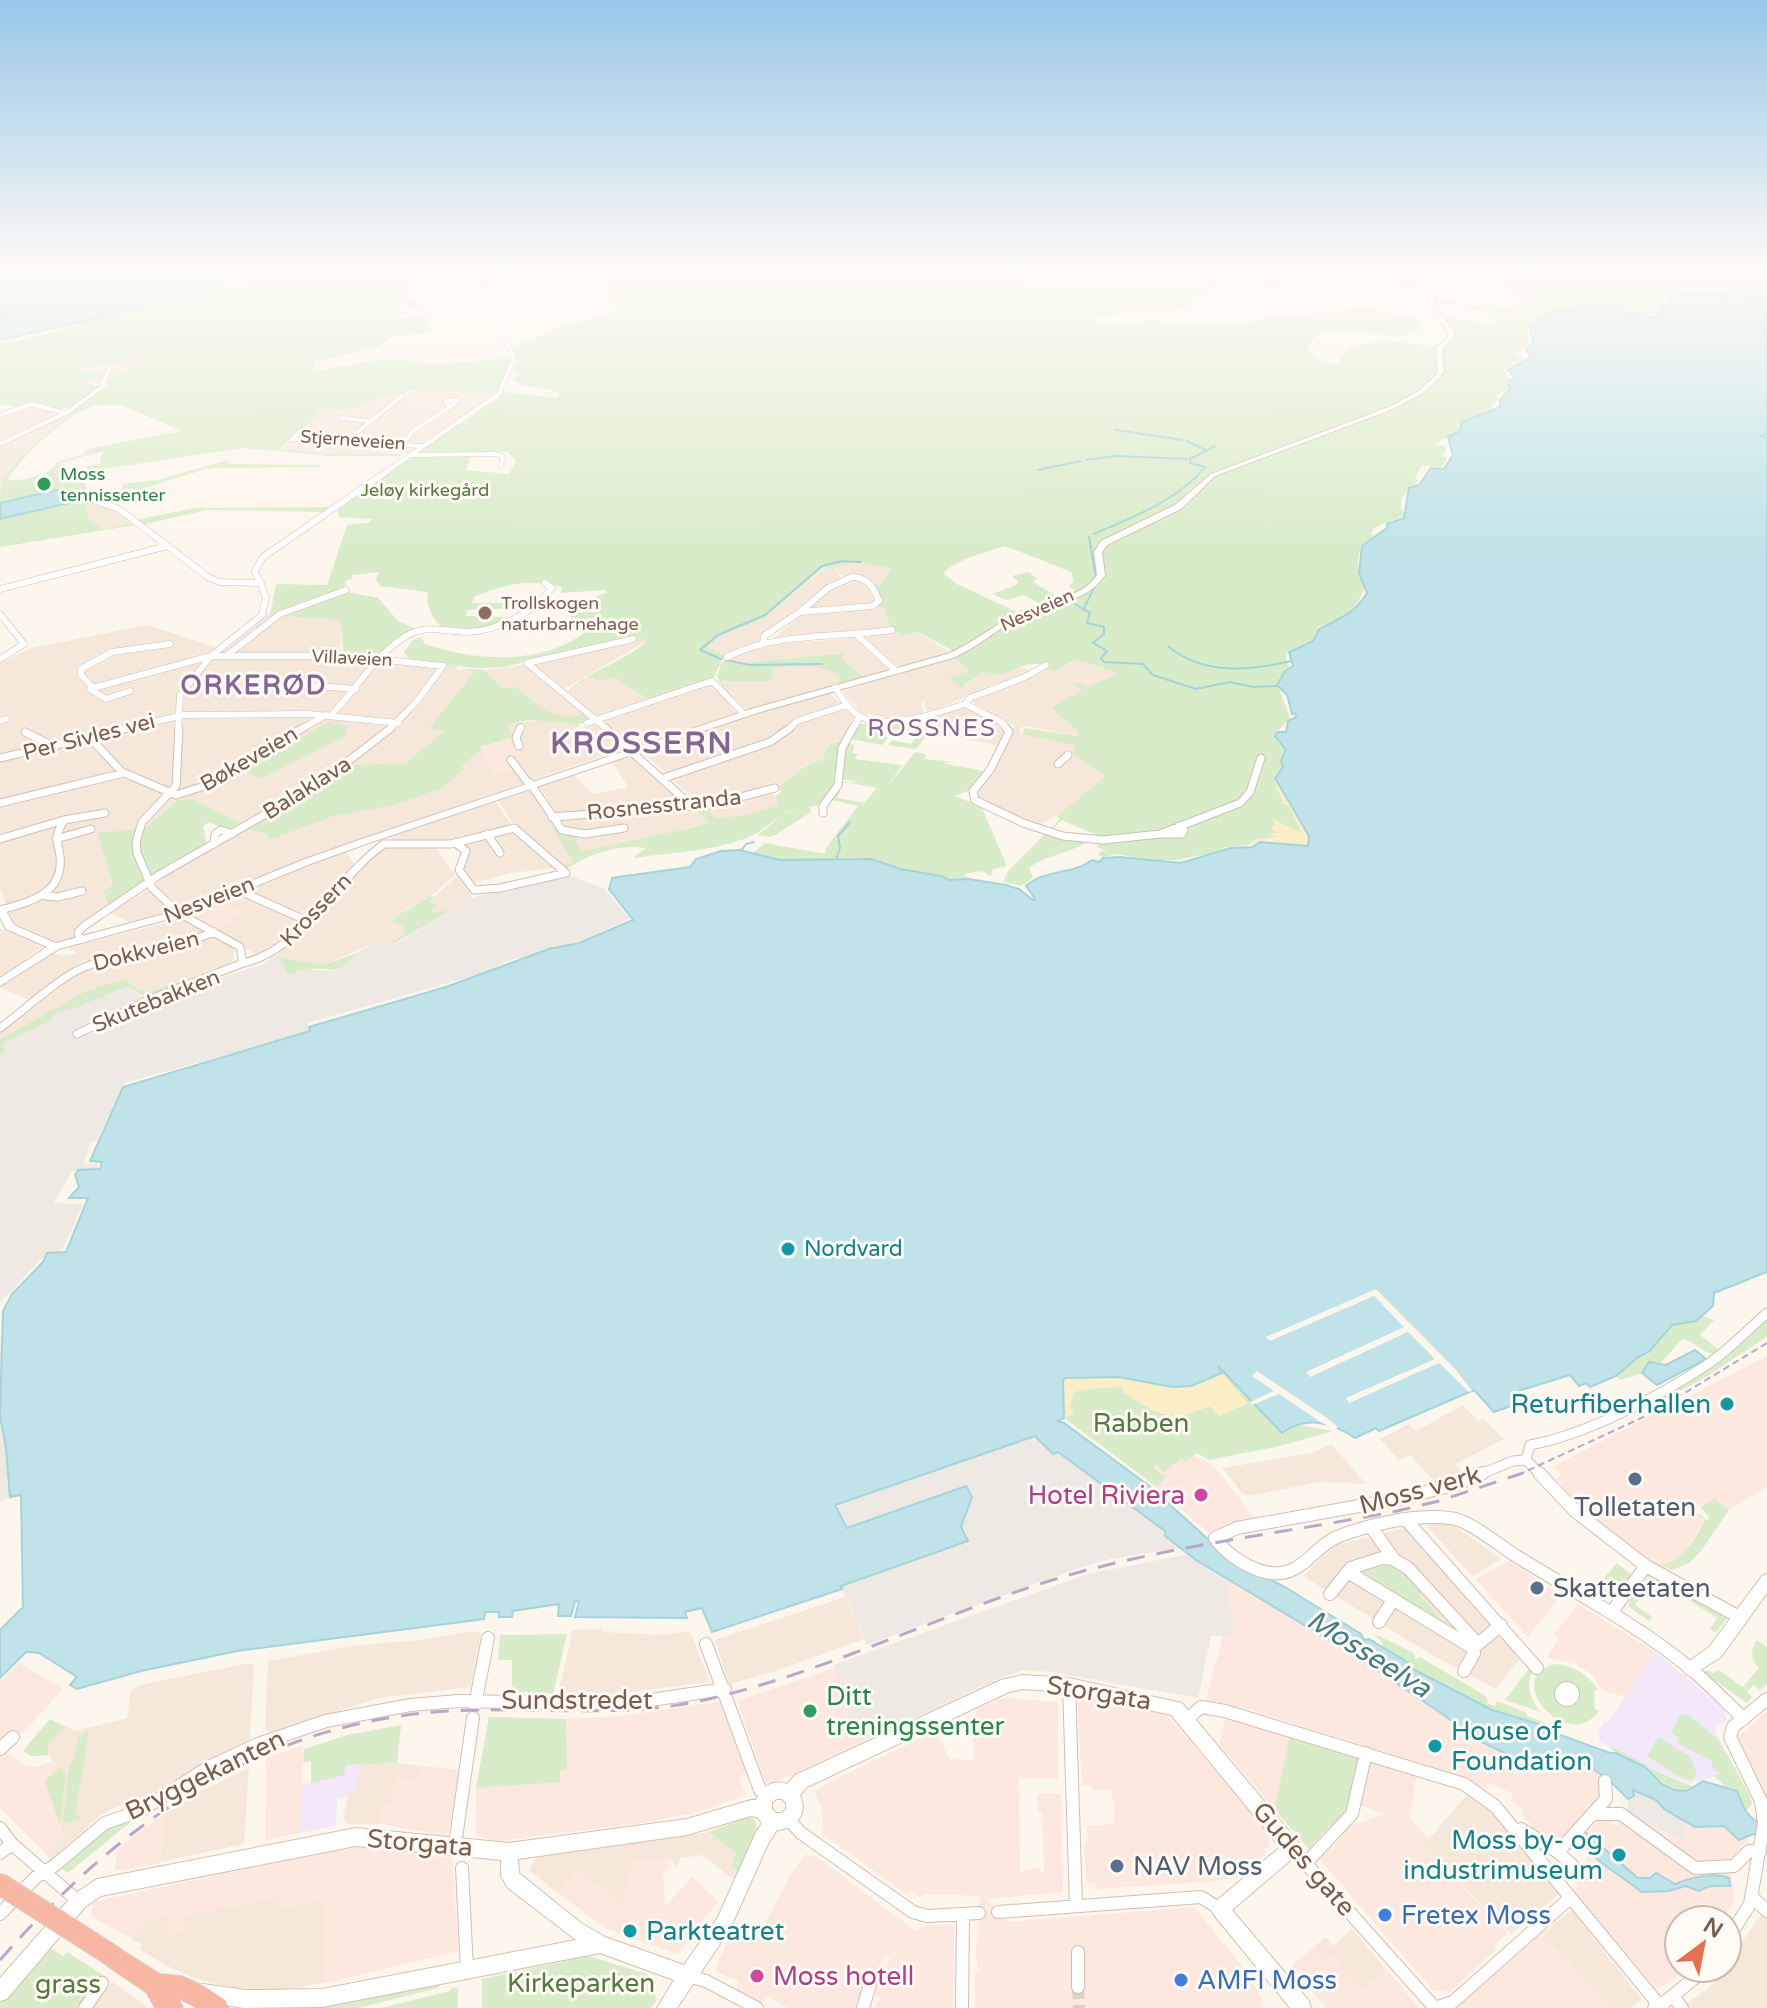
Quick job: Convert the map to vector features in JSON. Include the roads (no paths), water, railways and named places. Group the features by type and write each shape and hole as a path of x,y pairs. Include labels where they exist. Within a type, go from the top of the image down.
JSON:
{"highway":[{"path":"0,1884 157,1986 159,1995 171,2008"},
{"path":"157,1986 170,1983 193,1991 217,2008"}],"main road":[{"name":"Nesveien","path":"0,983 55,947 179,913 359,843 380,839 632,750 962,651 1012,617 1093,586 1101,575 1098,554 1101,545 1178,507 1213,475 1385,410 1421,392 1441,373 1441,367"},
{"path":"0,909 10,927 55,947"},
{"path":"1691,1669 1715,1652 1767,1581"},
{"name":"Storgata","path":"71,1896 97,1888 356,1837 509,1852 661,1832 751,1808 773,1811 778,1791 795,1787 1007,1685 1022,1682 1069,1685 1181,1714"},
{"name":"Gudes gate","path":"1181,1714 1292,1848"},
{"path":"666,2008 724,1923 773,1811 795,1805 795,1787"},
{"path":"1292,1848 1220,1909 1302,2008"},
{"path":"509,1852 510,1876 514,1882 575,1929 600,1944 688,1976"},
{"path":"0,1992 71,1896"},
{"path":"193,1991 246,1999 322,1998 600,1944"},
{"path":"301,2008 322,1998"}],"street":[{"path":"80,940 78,932 84,926 149,882 137,853 137,834 142,822 170,794 177,779 180,695 211,656 262,615 268,598 255,571 263,557 496,396 511,367"},
{"path":"0,444 65,413 104,385 109,368"},
{"path":"344,443 402,396"},
{"path":"0,415 31,404 65,413"},
{"path":"403,444 413,431 450,407"},
{"path":"342,418 369,421"},
{"name":"Stjerneveien","path":"302,430 292,439 421,446"},
{"path":"408,455 495,454 503,457 501,466"},
{"path":"93,500 119,509 215,580 261,583"},
{"path":"0,589 167,546"},
{"path":"763,644 764,636 799,612 832,583 849,578 870,582 879,600 877,605 870,607 799,612"},
{"name":"Bøkeveien","path":"170,794 186,793 201,787 328,715 392,648 416,632 432,628 475,631 507,621 546,597 552,587 545,583"},
{"path":"225,656 280,614 346,590"},
{"path":"0,614 3,622 24,644 0,659"},
{"path":"727,657 737,650 763,644 892,630"},
{"path":"858,636 896,671"},
{"path":"633,639 527,663 632,750 692,806"},
{"path":"93,688 80,672 90,661 118,650 170,644"},
{"path":"93,688 211,656"},
{"name":"Villaveien","path":"211,656 382,659 443,666"},
{"path":"835,691 860,716 907,720 965,704 970,698 1046,665"},
{"name":"Balaklava","path":"149,882 214,844 215,834 221,830 232,834 323,783 375,745 398,723 443,666"},
{"path":"587,723 714,681 744,714"},
{"path":"317,686 356,689"},
{"path":"93,688 90,689 106,699 130,691"},
{"path":"965,704 1001,722 1009,732 990,770 973,791 977,802 1032,827 1063,836 1103,840 1184,833 1179,826 1240,803 1250,792 1261,758"},
{"path":"664,778 770,742 783,735 797,721 847,705"},
{"name":"Per Sivles vei","path":"0,758 91,739 178,716 328,715 398,723"},
{"path":"823,813 823,806 838,785 838,760 842,748 860,716"},
{"path":"907,720 919,726 933,725 923,717"},
{"path":"519,746 516,738 521,727"},
{"path":"25,732 56,747"},
{"path":"91,739 124,773 170,794"},
{"path":"1058,764 1068,755"},
{"path":"511,760 560,829 575,834 624,828"},
{"path":"0,803 124,773"},
{"name":"Rosnesstranda","path":"552,817 692,806 729,801 775,788"},
{"path":"0,839 64,820 105,813"},
{"path":"46,896 62,862 56,839 64,820"},
{"path":"380,839 455,843 516,828 566,873 478,891 467,884 459,870 467,853 455,843"},
{"path":"56,839 91,829"},
{"path":"487,834 500,853"},
{"name":"Krossern","path":"243,963 266,958 286,943 380,839"},
{"name":"Skutebakken","path":"77,1034 146,1001 243,963 240,947 179,913 149,882"},
{"path":"0,909 46,896 82,891"},
{"path":"240,891 305,920"},
{"name":"Dokkveien","path":"0,1028 83,967 150,948 187,943 214,932"},
{"name":"Moss verk","path":"1372,1528 1332,1539 1292,1570 1272,1572 1236,1557 1215,1538 1237,1528 1424,1494 1479,1476 1515,1459 1526,1460 1530,1445 1562,1439 1603,1421 1707,1365 1767,1313"},
{"path":"1526,1460 1576,1512 1646,1566 1741,1618"},
{"path":"1475,1646 1408,1568 1393,1559 1372,1528 1426,1518 1456,1518 1611,1613 1691,1669 1744,1719"},
{"path":"1408,1522 1537,1668"},
{"path":"1330,1594 1357,1565 1382,1558 1393,1559"},
{"path":"1611,1613 1646,1566"},
{"path":"1348,1572 1475,1646"},
{"path":"1379,1622 1393,1600"},
{"path":"1464,1671 1475,1646 1501,1625"},
{"path":"455,1845 488,1638"},
{"path":"706,1644 760,1790 773,1811 913,1912 927,1916 979,1913"},
{"path":"1069,1685 1076,1899"},
{"name":"Sundstredet","path":"475,1708 624,1704 725,1689"},
{"path":"1743,1912 1752,1897 1764,1823 1761,1801 1731,1744 1731,1732 1767,1699"},
{"path":"1181,1714 1201,1707 1225,1711 1447,1777 1480,1793 1663,2003 1682,2008"},
{"name":"Bryggekanten","path":"0,1914 36,1877 105,1823 140,1811 209,1767 258,1744 326,1721 366,1712 475,1708"},
{"path":"0,1749 13,1737"},
{"path":"1307,1862 1352,1814 1366,1753"},
{"path":"1558,1852 1606,1799 1605,1781"},
{"path":"1594,1814 1621,1814 1695,1868 1734,1866 1749,1851 1760,1852"},
{"path":"0,1828 12,1844 71,1896"},
{"path":"1521,1829 1558,1852 1576,1869"},
{"path":"0,1853 12,1844"},
{"name":"Gudes gate","path":"1292,1848 1435,2008"},
{"path":"462,1868 467,1970"},
{"path":"998,1912 1076,1899 1201,1897 1220,1909"},
{"path":"1752,1897 1767,1911"},
{"path":"1435,2008 1453,2002 1570,1898"},
{"path":"962,2008 963,1914"},
{"path":"1078,1952 1078,1987"},
{"path":"688,1976 706,1981 757,2008"},
{"path":"863,2008 871,1981"},
{"path":"85,2008 102,1983"},
{"path":"1663,2003 1687,1984"}],"water":[{"name":"Mosseelva","path":"1514,367 1767,367 1767,434 1759,436 1767,437 1767,1272 1714,1293 1713,1306 1696,1321 1672,1325 1650,1351 1616,1376 1590,1387 1586,1383 1579,1386 1570,1375 1518,1391 1525,1401 1494,1412 1474,1390 1379,1431 1376,1428 1355,1438 1337,1428 1309,1422 1282,1433 1218,1366 1222,1373 1191,1386 1172,1387 1119,1377 1066,1378 1063,1380 1064,1418 1058,1421 1148,1485 1229,1558 1285,1587 1361,1634 1364,1640 1369,1639 1407,1662 1411,1668 1492,1710 1616,1753 1645,1767 1662,1784 1674,1790 1687,1791 1703,1781 1737,1791 1750,1816 1764,1823 1767,1839 1753,1834 1739,1840 1724,1826 1695,1827 1664,1809 1656,1800 1633,1790 1634,1796 1628,1799 1608,1779 1576,1758 1532,1755 1515,1758 1473,1738 1354,1655 1196,1560 1165,1536 1165,1531 1058,1452 1053,1454 1035,1436 835,1505 847,1528 966,1486 972,1497 961,1527 968,1541 841,1586 842,1589 712,1632 702,1608 685,1612 687,1618 575,1617 579,1602 575,1601 571,1616 558,1616 559,1604 513,1611 512,1617 499,1617 499,1612 485,1612 484,1619 237,1651 141,1671 77,1689 70,1685 77,1677 39,1653 26,1652 0,1678 0,1630 23,1607 21,1495 10,1497 0,1416 3,1311 12,1294 43,1262 47,1253 66,1252 88,1198 69,1198 79,1187 75,1175 78,1170 100,1169 102,1162 90,1161 123,1087 446,987 549,949 579,943 633,920 609,889 612,878 690,867 696,859 721,851 739,850 780,860 872,859 949,880 968,879 1006,885 1019,889 1033,900 1026,886 1033,881 1092,860 1099,862 1103,858 1120,857 1181,863 1230,848 1252,847 1260,842 1308,846 1309,836 1275,778 1283,767 1281,761 1286,750 1275,736 1278,732 1286,732 1288,721 1296,717 1295,713 1292,714 1287,695 1277,685 1285,671 1293,666 1289,652 1313,641 1319,629 1346,615 1362,600 1367,593 1359,573 1362,546 1387,528 1387,524 1404,518 1409,488 1419,485 1431,468 1444,469 1453,455 1448,437 1460,431 1462,422 1500,407 1500,400 1511,388 1508,385 1510,380 1515,378 1508,370"},
{"path":"57,490 69,503 0,519 0,503"},
{"path":"1695,1350 1706,1359 1657,1385 1642,1373 1649,1362 1666,1365"},
{"path":"1586,1833 1638,1878 1650,1878 1656,1873 1675,1884 1696,1877 1717,1875 1729,1878 1730,1886 1710,1886 1699,1891 1686,1886 1668,1891 1642,1892 1599,1861 1581,1840"}],"waterway":[{"path":"1115,430 1183,440"},
{"path":"1187,441 1206,451"},
{"path":"1206,451 1215,446"},
{"path":"1094,534 1182,489 1205,467 1190,463 1190,459 1206,451"},
{"path":"1086,460 1116,456 1188,459"},
{"path":"1038,470 1081,461"},
{"path":"1089,537 1096,578"},
{"path":"721,659 700,650 718,635 765,615 822,566 842,561 861,562"},
{"path":"1083,609 1094,588"},
{"path":"1070,601 1083,609"},
{"path":"1083,609 1090,613 1087,623 1104,627 1104,634 1093,643 1107,651 1101,658 1104,662 1143,664 1153,675 1196,689 1230,682 1253,687 1277,686"},
{"path":"1169,647 1197,662 1227,668 1259,667 1291,661"},
{"path":"726,660 750,665 822,664"},
{"path":"836,859 840,848 838,836 850,822"},
{"path":"741,851 746,844 754,842"}],"tunnel":[{"path":"1078,1987 1079,2008"}],"railway":[{"path":"1521,1474 1650,1414 1767,1343"},
{"path":"0,1960 46,1910 95,1864 146,1823 199,1788 256,1758 317,1735 381,1719 449,1711 615,1710 681,1705 798,1673 1007,1595 1092,1569 1178,1550 1397,1511 1439,1501 1521,1474"}],"place":[{"name":"Moss tennissenter","path":"44,484"},
{"name":"Trollskogen naturbarnehage","path":"485,613"},
{"name":"Nordvard","path":"788,1249"},
{"name":"Returfiberhallen","path":"1727,1404"},
{"name":"Tolletaten","path":"1635,1479"},
{"name":"Hotel Riviera","path":"1201,1495"},
{"name":"Skatteetaten","path":"1537,1588"},
{"name":"Ditt treningssenter","path":"810,1711"},
{"name":"House of Foundation","path":"1435,1746"},
{"name":"Moss by- og industrimuseum","path":"1619,1855"},
{"name":"NAV Moss","path":"1117,1866"},
{"name":"Fretex Moss","path":"1385,1915"},
{"name":"Parkteatret","path":"630,1931"},
{"name":"Moss hotell","path":"757,1976"},
{"name":"AMFI Moss","path":"1181,1980"}],"district":[{"name":"ORKERØD","path":"254,685"},
{"name":"ROSSNES","path":"932,728"},
{"name":"KROSSERN","path":"642,743"}],"park label":[{"name":"Jeløy kirkegård","path":"425,490"},
{"name":"Rabben","path":"1141,1423"},
{"name":"Kirkeparken","path":"581,1983"},
{"name":"grass","path":"68,1984"}]}
